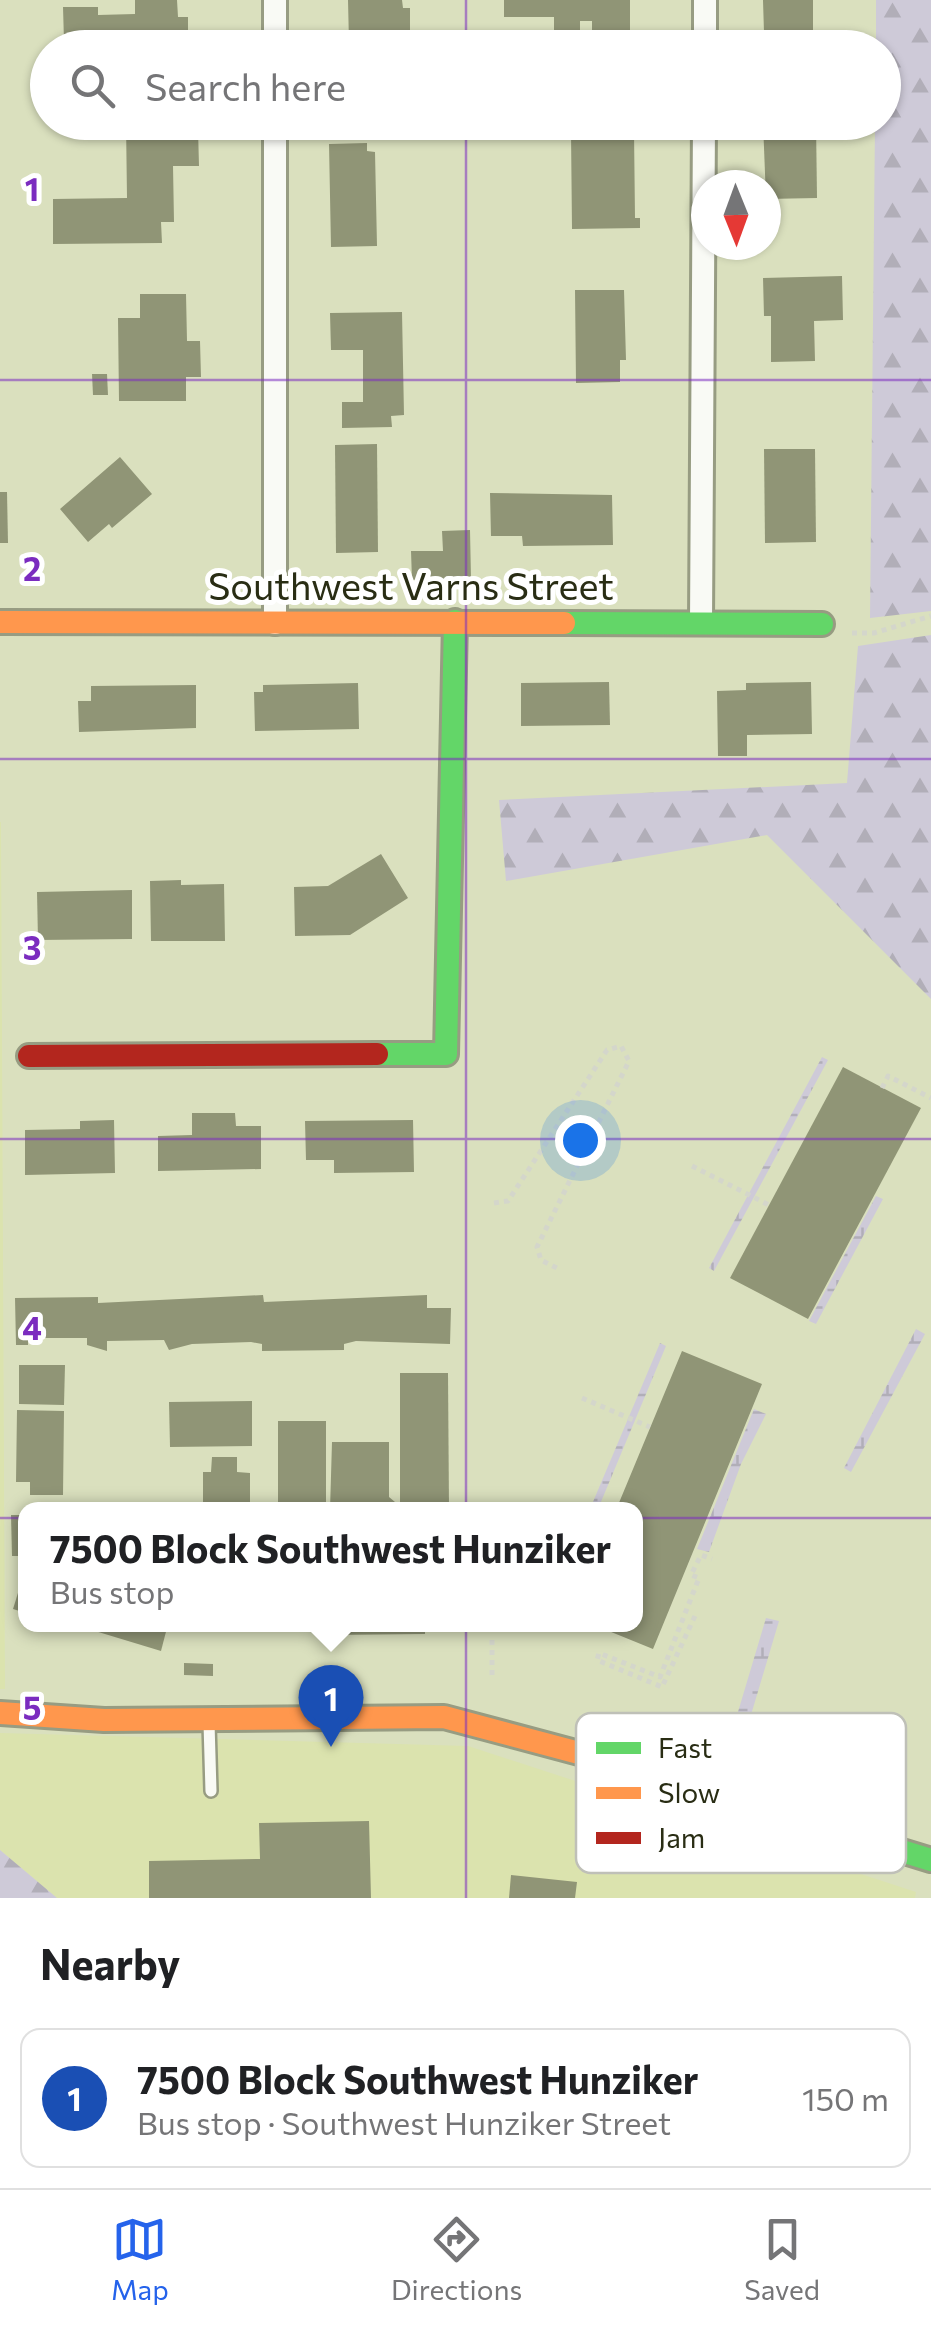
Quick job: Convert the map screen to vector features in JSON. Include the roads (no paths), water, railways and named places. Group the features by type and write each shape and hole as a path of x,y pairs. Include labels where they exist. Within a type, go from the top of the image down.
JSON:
{"street":[{"path":"275,0 275,30"},
{"path":"705,0 705,30"},
{"path":"275,140 275,622"},
{"path":"702,623 704,140"},
{"path":"29,1056 446,1054 455,621"},
{"name":"Southwest Varns Street","path":"0,622 822,624"},
{"path":"0,1713 104,1720 416,1716 480,1723 576,1752"},
{"path":"906,1852 931,1860"}],"lane":[{"path":"208,1719 212,1791"}],"place":[{"name":"7500 Block Southwest Hunziker","path":"331,1747"}]}
